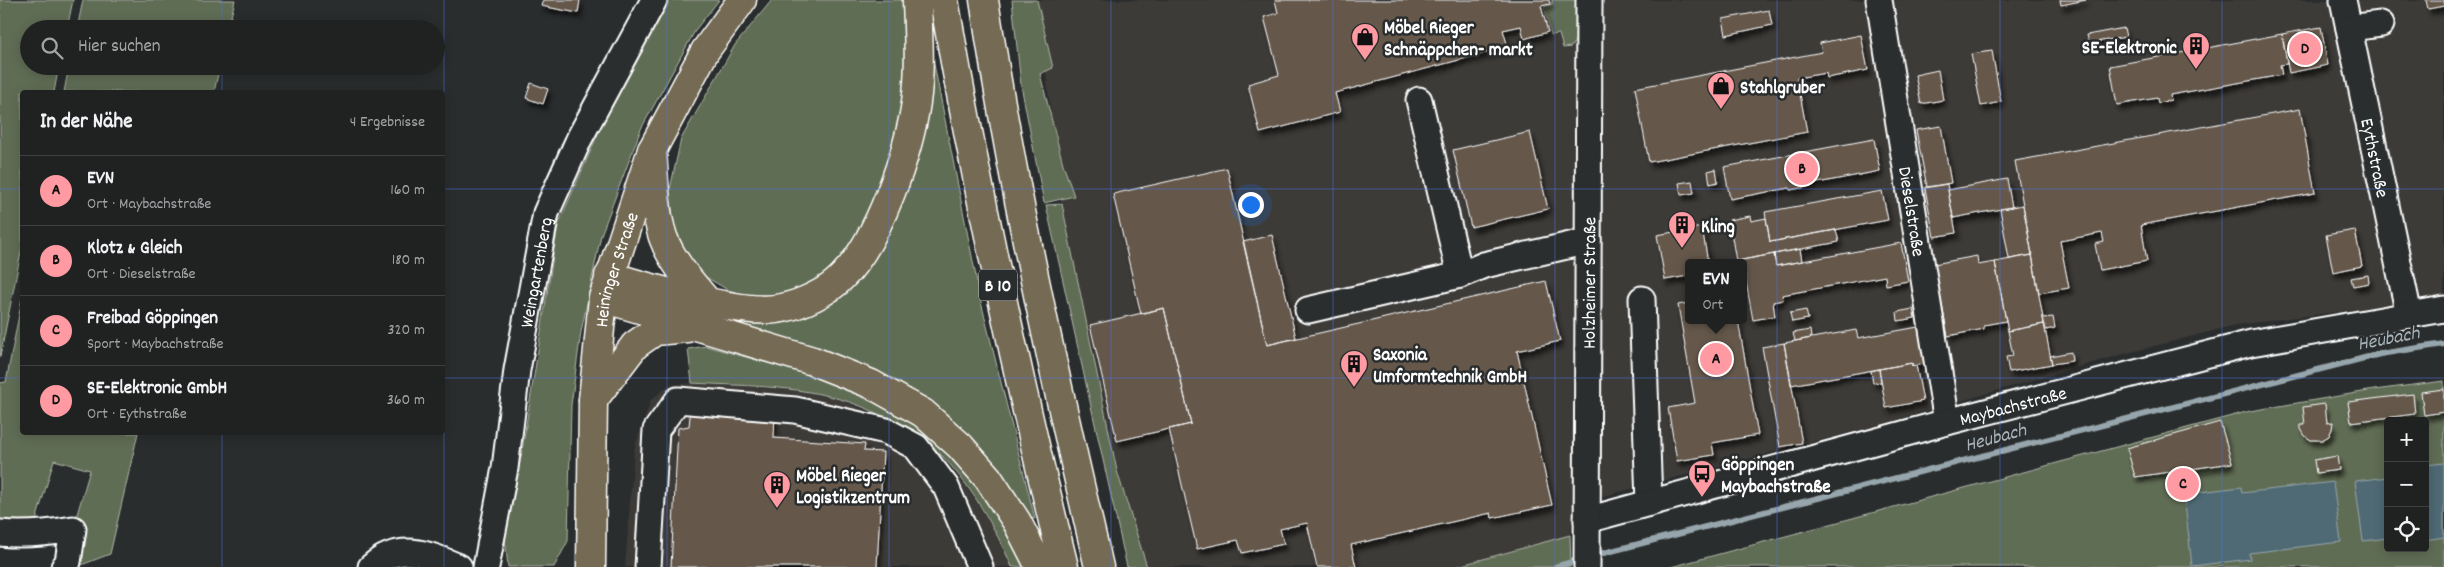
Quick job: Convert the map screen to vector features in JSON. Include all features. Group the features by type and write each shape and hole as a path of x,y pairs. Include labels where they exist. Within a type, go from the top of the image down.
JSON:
{"main road":[{"name":"Heininger Straße","path":"591,567 593,400 606,287 652,150 705,51 742,0"},
{"path":"606,287 706,300 744,309 782,308 815,296 842,278 862,251 890,196 909,140 916,101 919,58 917,0"},
{"name":"B 10","path":"944,0 999,293 1064,567"},
{"name":"B 10","path":"984,0 999,100 1035,286 1099,567"},
{"path":"652,150 655,196 663,237 680,268 706,300"},
{"path":"606,287 699,328 754,342 813,361 870,384 923,413 960,446 988,478 1017,522 1040,567"},
{"path":"593,400 635,345 655,331 699,328"}],"street":[{"name":"Weingartenberg","path":"486,567 505,468 517,370 546,213 580,136 654,0"},
{"name":"Holzheimer Straße","path":"1587,567 1589,0"},
{"name":"Dieselstraße","path":"1879,0 1947,422"},
{"name":"Eythstraße","path":"2343,0 2409,315"},
{"path":"2349,28 2381,24"},
{"path":"1419,100 1460,275"},
{"path":"1308,310 1460,275 1484,266 1588,241"},
{"path":"1642,298 1649,503"},
{"name":"Maybachstraße","path":"1587,528 1649,503 1947,422 2251,344 2444,309"},
{"path":"648,567 656,430 678,400 795,410 886,431 916,447 946,487 980,567"},
{"path":"0,533 16,535 51,533 73,528 68,562 64,567"},
{"path":"371,567 378,561 408,550 459,567"}],"shaded area":[{"path":"1037,0 2444,0 2444,298 2236,325 2120,355 1875,426 1604,496 1576,500 1570,535 1450,567 1147,567 1117,471 1062,204"},
{"path":"692,383 797,390 843,400 914,433 939,453 963,482 1000,538 1012,567 625,567 634,449 651,400 669,385"}],"green space":[{"path":"0,0 73,0 69,20 20,20 20,75 57,75 54,90 20,90 20,257 0,357"},
{"path":"83,0 235,0 230,20 79,20"},
{"path":"669,0 719,0 696,29 641,129 601,235 581,332 571,405 568,541 554,567 508,567 505,539 521,457 558,225 630,61"},
{"path":"772,0 907,0 908,89 892,160 865,226 834,269 799,289 759,298 728,290 699,273 675,235 670,189 681,139 735,45"},
{"path":"1012,0 1037,0 1053,68 1040,74 1063,164 1074,196 1044,203 1021,85"},
{"path":"1552,0 1577,0 1577,31 1571,47 1563,48 1559,34 1551,35 1544,7 1552,4"},
{"path":"932,54 981,302 1035,519 1027,517 962,434 690,314 751,317 860,275 884,243 905,192"},
{"path":"67,75 218,75 214,90 64,90"},
{"path":"1062,204 1117,471 1147,567 1127,567 1046,205"},
{"path":"20,309 20,435 138,435 110,554 76,567 73,528 90,470 54,460 35,524 0,525 0,383 6,382"},
{"path":"706,346 824,379 892,406 932,433 1005,516 1027,567 1012,567 990,522 961,478 939,453 919,437 867,409 825,395 768,387 692,383 688,349"},
{"path":"2444,381 2444,567 1671,567 2250,411 2374,390"},
{"path":"1570,535 1571,567 1454,567"}],"water":[{"path":"2444,463 2444,537 2429,539 2429,507 2429,465"},
{"path":"2384,477 2384,538 2363,541 2355,481"},
{"path":"2333,482 2341,542 2249,553 2250,559 2192,566 2184,494 2241,487 2242,493"}],"building":[{"path":"543,0 580,0 578,13 541,6"},
{"name":"Möbel Rieger Schnäppchen- markt","path":"1275,0 1549,0 1550,4 1541,6 1548,32 1524,39 1521,26 1503,30 1508,47 1335,93 1340,112 1260,133 1248,84 1279,75 1264,17 1278,13"},
{"path":"2060,0 2086,0 2061,5"},
{"path":"2426,0 2444,0 2444,6 2428,9"},
{"path":"1769,10 1772,25 1726,35 1723,19"},
{"path":"2321,27 2328,65 2289,73 2282,34"},
{"path":"2124,28 2126,37 2089,43 2087,35"},
{"name":"SE-Elektronic","path":"2282,34 2287,64 2280,65 2282,75 2170,95 2171,100 2158,103 2157,98 2117,105 2110,66"},
{"name":"Stahlgruber","path":"1861,35 1868,70 1827,78 1826,73 1797,78 1807,132 1649,162 1635,88 1822,52 1820,43"},
{"path":"1992,51 2001,102 1981,106 1971,54"},
{"path":"1938,70 1943,100 1921,104 1915,75"},
{"path":"531,83 548,89 543,104 526,98"},
{"path":"2300,109 2315,193 2141,225 2147,261 2100,270 2095,244 2104,242 2102,233 2060,241 2069,288 2039,293 2015,161"},
{"path":"1941,126 1951,183 1927,187 1916,130"},
{"path":"1530,132 1548,209 1471,227 1453,150"},
{"path":"1874,139 1880,171 1807,185 1807,187 1790,190 1789,188 1730,199 1724,167"},
{"name":"Saxonia Umformtechnik GmbH","path":"1227,168 1267,345 1546,281 1560,341 1517,351 1552,505 1492,518 1491,513 1351,545 1356,567 1317,567 1307,523 1280,529 1284,544 1242,553 1238,540 1197,549 1169,429 1191,424 1164,308 1141,314 1113,194"},
{"path":"1716,169 1718,182 1710,184 1708,171"},
{"path":"2007,179 2012,207 1953,218 1948,190"},
{"path":"1692,181 1694,193 1681,195 1679,183"},
{"path":"1947,184 1956,233 1934,237 1925,188"},
{"path":"1882,191 1888,220 1770,242 1765,212"},
{"path":"2023,205 2032,255 2009,259 2000,209"},
{"path":"1750,216 1751,221 1766,218 1770,242 1836,230 1839,242 1747,259 1736,259 1729,220"},
{"name":"Kling","path":"1702,227 1707,259 1685,259 1685,277 1665,280 1657,235"},
{"path":"2355,230 2362,266 2333,272 2326,235"},
{"path":"1272,235 1296,338 1267,345 1243,242"},
{"path":"1901,243 1908,281 1886,285 1885,276 1782,295 1783,300 1773,302 1775,316 1753,320 1747,287 1747,259 1774,254 1776,266"},
{"path":"1800,249 1802,261 1776,266 1774,254"},
{"path":"2032,255 2044,324 2008,331 1995,262"},
{"path":"1977,256 1978,265 1995,262 2006,321 1984,325 1984,329 1948,336 1934,264"},
{"path":"2368,275 2369,283 2353,286 2351,278"},
{"path":"1685,304 1685,324 1739,324 1758,435 1712,443 1714,455 1677,461 1668,408 1695,403 1678,305"},
{"path":"1164,308 1191,424 1117,441 1090,325"},
{"path":"1913,309 1915,318 1898,321 1897,312"},
{"path":"1806,310 1808,319 1792,322 1790,313"},
{"path":"2053,317 2055,328 2046,330 2043,318"},
{"path":"2044,324 2052,364 2009,372 2006,357 2013,356 2008,331"},
{"path":"1918,327 1925,364 1912,366 1912,363 1791,385 1784,343 1856,330 1858,338"},
{"path":"1810,330 1811,338 1795,341 1793,333"},
{"path":"1784,343 1802,443 1780,447 1762,347"},
{"path":"2071,352 2072,361 2052,364 2050,356"},
{"path":"1912,363 1912,366 1916,365 1923,401 1886,408 1879,369"},
{"path":"1879,369 1881,382 1873,383 1871,371"},
{"path":"2444,389 2444,412 2424,415 2421,392"},
{"path":"2413,394 2415,414 2351,422 2348,402"},
{"path":"2325,404 2327,423 2333,422 2332,429 2329,436 2322,440 2311,440 2305,436 2301,429 2301,425 2305,425 2303,407"},
{"name":"Möbel Rieger Logistikzentrum","path":"691,406 775,411 774,438 865,444 864,451 883,452 877,567 671,567 678,428 689,426"},
{"path":"2220,422 2232,463 2135,477 2127,448"},
{"path":"2337,456 2339,470 2316,473 2314,460"}],"waterway":[{"name":"Heubach","path":"1592,556 2380,354 2444,344"},
{"name":"Heubach","path":"1555,567 1582,559"}],"place":[{"name":"SE-Elektronic GmbH","path":"2305,49"},
{"name":"Möbel Rieger Schnäppchen- markt","path":"1365,61"},
{"name":"SE-Elektronic","path":"2196,70"},
{"name":"Stahlgruber","path":"1721,110"},
{"name":"Klotz & Gleich","path":"1802,169"},
{"name":"Kling","path":"1682,249"},
{"name":"EVN","path":"1716,359"},
{"name":"Saxonia Umformtechnik GmbH","path":"1354,388"},
{"name":"Freibad Göppingen","path":"2183,484"},
{"name":"Göppingen Maybachstraße","path":"1702,498"},
{"name":"Möbel Rieger Logistikzentrum","path":"777,509"}]}
